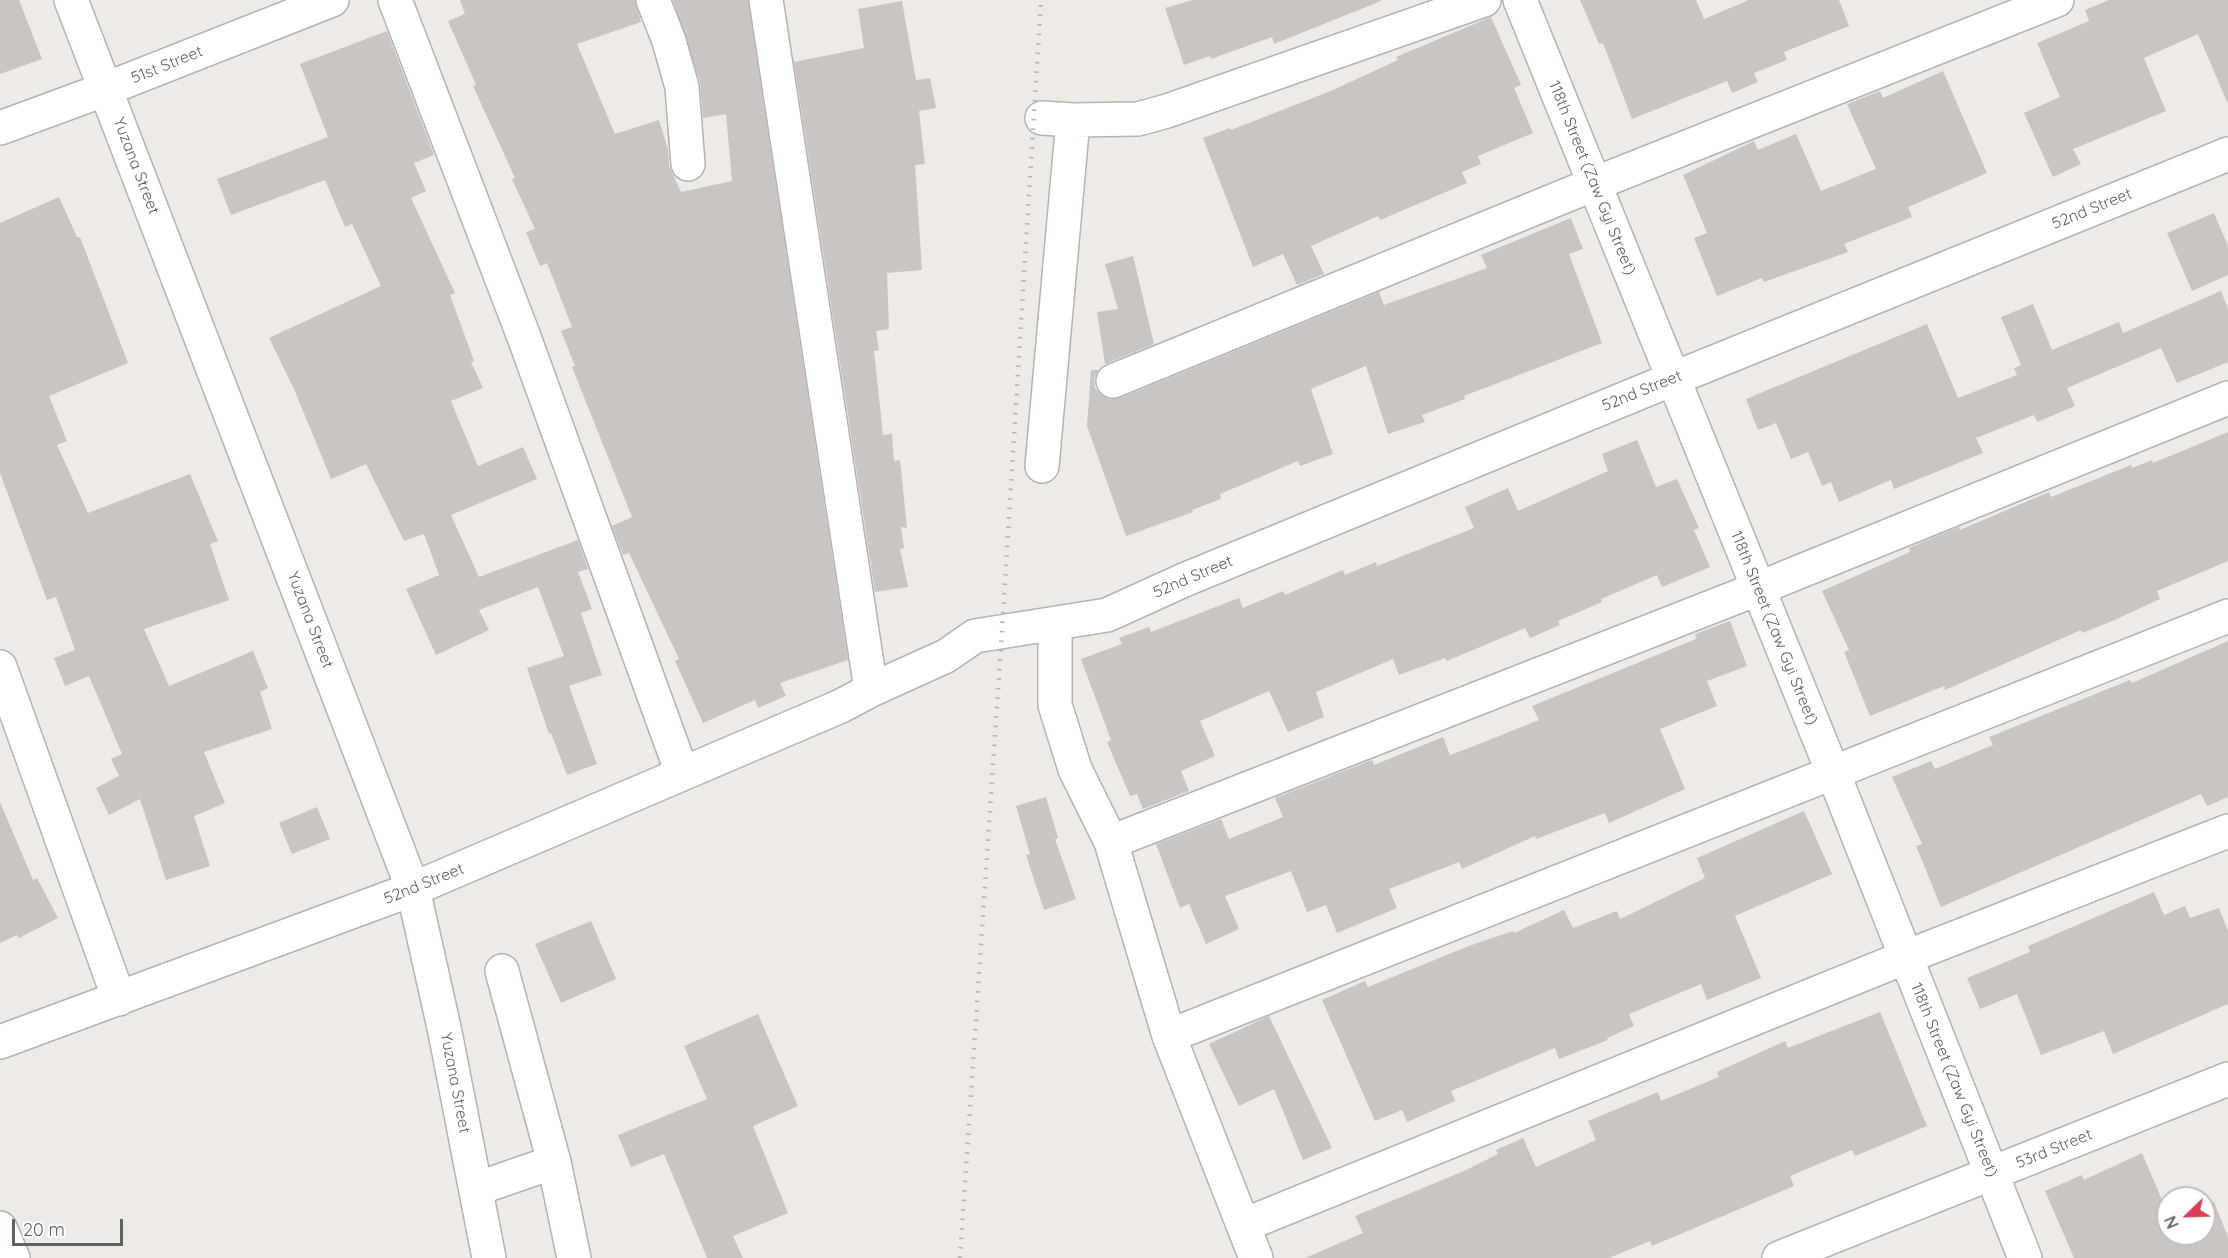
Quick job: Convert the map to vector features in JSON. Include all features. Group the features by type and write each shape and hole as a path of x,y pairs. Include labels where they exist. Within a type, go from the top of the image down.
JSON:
{"street":[{"name":"Yuzana Street","path":"71,0 413,890 489,1258"},
{"name":"51st Street","path":"0,128 332,0"},
{"path":"395,0 524,337 682,773"},
{"path":"653,0 669,40 682,87 688,164"},
{"path":"766,0 871,690"},
{"path":"1041,466 1057,119 1137,119 1167,111 1484,0"},
{"name":"118th Street (Zaw Gyi Street)","path":"1520,0 1675,378 2025,1258"},
{"path":"1113,381 1594,184 2057,0"},
{"name":"52nd Street","path":"0,1042 413,890 841,706 946,656 975,636 1107,615 1184,580 1675,378 2228,154"},
{"path":"1111,842 1757,589 2228,398"},
{"path":"1169,1036 1834,775 2228,616"},
{"path":"1055,624 1055,705 1076,769 1111,842 1169,1036 1256,1258"},
{"path":"0,668 119,999"},
{"path":"1244,1225 1906,957 2228,831"},
{"path":"502,971 554,1162 574,1258"},
{"name":"53rd Street","path":"1779,1258 2228,1079"},
{"path":"476,1189 554,1162"},
{"path":"0,1228 13,1258"}],"building":[{"path":"0,0 19,0 42,59 0,74"},
{"path":"460,0 635,0 641,22 577,44 615,134 659,120 668,149 669,166 681,192 732,181 726,114 703,118 700,82 673,0 748,0 848,660 780,683 786,696 758,708 755,700 703,723 675,661 679,659 629,553 623,555 612,526 632,517 572,367 575,366 561,331 572,327 547,263 540,266 526,232 535,229 512,179 515,178 473,86 476,85 448,21 465,14"},
{"path":"1193,0 1381,1 1274,44 1272,37 1211,59 1210,56 1184,65 1165,8"},
{"path":"1580,0 1696,0 1704,19 1749,0 1839,0 1849,26 1784,52 1787,60 1754,73 1758,82 1732,93 1727,81 1632,119 1603,43 1599,44"},
{"path":"2109,0 2228,0 2228,104 2198,34 2144,58 2166,111 2073,149 2081,164 2053,177 2024,113 2060,97 2037,43 2089,21 2085,10"},
{"path":"902,1 916,80 930,78 936,108 919,111 925,164 915,165 922,270 887,273 889,329 876,331 879,350 874,351 883,435 892,434 894,461 900,460 907,528 901,527 904,548 900,549 908,587 875,592 794,62 864,48 858,9"},
{"path":"1491,17 1521,85 1514,88 1533,133 1478,156 1481,164 1462,172 1467,183 1380,220 1378,216 1311,246 1324,274 1297,285 1283,254 1253,267 1203,138 1230,128 1231,130 1333,90 1398,60 1396,57"},
{"path":"387,31 434,155 414,163 426,191 411,198 455,293 450,295 474,361 471,362 483,388 451,401 478,466 523,447 537,479 451,515 479,577 578,540 588,569 578,572 592,609 581,613 602,675 569,686 597,764 567,775 551,733 549,734 527,668 564,656 538,587 479,610 489,630 436,655 406,589 439,575 424,534 404,541 366,464 331,479 294,389 269,338 381,286 352,224 345,227 325,180 231,215 217,179 328,137 300,64"},
{"path":"1943,71 1987,173 1908,207 1912,217 1844,244 1848,252 1764,282 1762,278 1717,296 1694,238 1707,233 1683,175 1754,141 1758,150 1796,134 1821,191 1876,169 1847,104 1880,91 1883,98"},
{"path":"59,197 77,237 80,237 128,363 49,396 67,441 57,445 88,513 190,474 218,541 210,544 229,600 144,629 169,686 253,651 268,688 260,692 272,729 204,752 225,803 194,816 210,866 166,880 140,799 109,815 96,788 119,776 111,759 122,754 89,676 65,686 54,658 75,650 56,597 47,600 0,473 0,223"},
{"path":"2214,213 2228,246 2228,275 2192,291 2167,233"},
{"path":"1571,218 1583,249 1569,254 1602,343 1464,396 1465,399 1422,415 1425,422 1388,434 1366,366 1311,389 1333,454 1300,466 1298,461 1220,494 1221,499 1192,510 1193,512 1126,536 1087,426 1091,370 1098,370 1094,379 1095,388 1101,395 1110,399 1120,398 1379,292 1384,305 1487,268 1481,255"},
{"path":"1133,256 1154,344 1105,364 1097,312 1118,309 1105,264"},
{"path":"2221,291 2228,309 2228,362 2177,383 2161,348 2067,388 2075,406 2037,422 2034,415 1976,438 1983,453 1894,489 1891,480 1839,502 1831,482 1822,486 1808,452 1791,459 1776,423 1758,430 1746,399 1927,324 1958,398 2017,375 2014,368 2021,365 2001,317 2033,304 2052,350 2119,322 2123,333"},
{"path":"2228,432 2228,561 2157,591 2160,599 2110,622 2082,633 2081,630 1945,690 1944,686 1870,716 1844,652 1849,650 1822,591 1910,552 1909,548 1959,527 1960,530 2049,492 2051,497 2131,465 2132,468 2152,460 2153,463"},
{"path":"1637,440 1656,487 1677,479 1699,528 1694,530 1710,567 1662,587 1657,575 1601,599 1602,602 1558,621 1560,625 1530,638 1525,628 1447,661 1445,658 1399,675 1393,659 1316,692 1324,717 1288,732 1269,691 1200,721 1215,756 1181,771 1189,791 1143,809 1137,794 1130,796 1107,742 1111,740 1081,659 1122,644 1119,638 1149,627 1151,632 1239,598 1243,608 1283,591 1285,595 1343,570 1345,575 1376,562 1377,566 1474,528 1465,507 1508,488 1518,511 1608,471 1602,454"},
{"path":"1730,621 1747,666 1707,681 1717,706 1660,729 1685,789 1609,823 1605,813 1536,839 1535,836 1462,869 1459,862 1389,889 1397,908 1337,933 1326,905 1307,912 1291,871 1225,896 1239,929 1206,944 1189,904 1180,908 1156,844 1221,819 1229,839 1283,817 1275,798 1372,760 1374,765 1443,737 1450,755 1469,748 1539,720 1532,706 1696,639 1695,634"},
{"path":"2228,641 2228,797 2207,806 2201,794 1941,907 1916,846 1922,844 1892,777 1931,761 1935,769 1993,745 1989,737 2130,680 2132,683"},
{"path":"1046,797 1058,838 1055,839 1076,899 1044,910 1026,855 1030,854 1016,806"},
{"path":"0,802 33,880 37,878 58,918 19,938 17,935 0,943"},
{"path":"317,807 330,839 292,854 279,823"},
{"path":"1804,811 1832,874 1735,916 1761,978 1707,1000 1701,984 1629,1014 1634,1026 1607,1038 1608,1040 1559,1059 1555,1048 1451,1091 1455,1101 1407,1122 1402,1110 1375,1121 1322,1000 1365,981 1368,987 1469,946 1513,931 1514,933 1564,910 1573,928 1617,911 1620,919 1705,878 1697,858"},
{"path":"2154,892 2164,915 2185,906 2190,918 2219,908 2228,931 2228,1004 2113,1054 2104,1031 2041,1055 2017,994 1980,1009 1967,978 2030,952 2028,946"},
{"path":"591,921 616,979 561,1003 535,944"},
{"path":"1880,1012 1927,1126 1855,1156 1852,1150 1790,1176 1794,1186 1652,1246 1650,1241 1609,1258 1305,1258 1363,1233 1355,1216 1464,1171 1498,1154 1496,1150 1523,1138 1536,1167 1596,1140 1588,1121 1658,1092 1661,1101 1719,1077 1717,1072 1785,1041 1788,1048"},
{"path":"758,1014 798,1106 753,1126 788,1213 733,1236 743,1258 707,1258 664,1154 631,1167 618,1135 707,1099 684,1046"},
{"path":"1269,1016 1332,1148 1303,1160 1274,1089 1239,1106 1209,1044"},
{"path":"2142,1153 2156,1186 2156,1246 2216,1246 2216,1207 2228,1237 2228,1258 2074,1258 2045,1191 2082,1175 2084,1180"}],"railway":[{"path":"960,1258 1041,0"}]}
